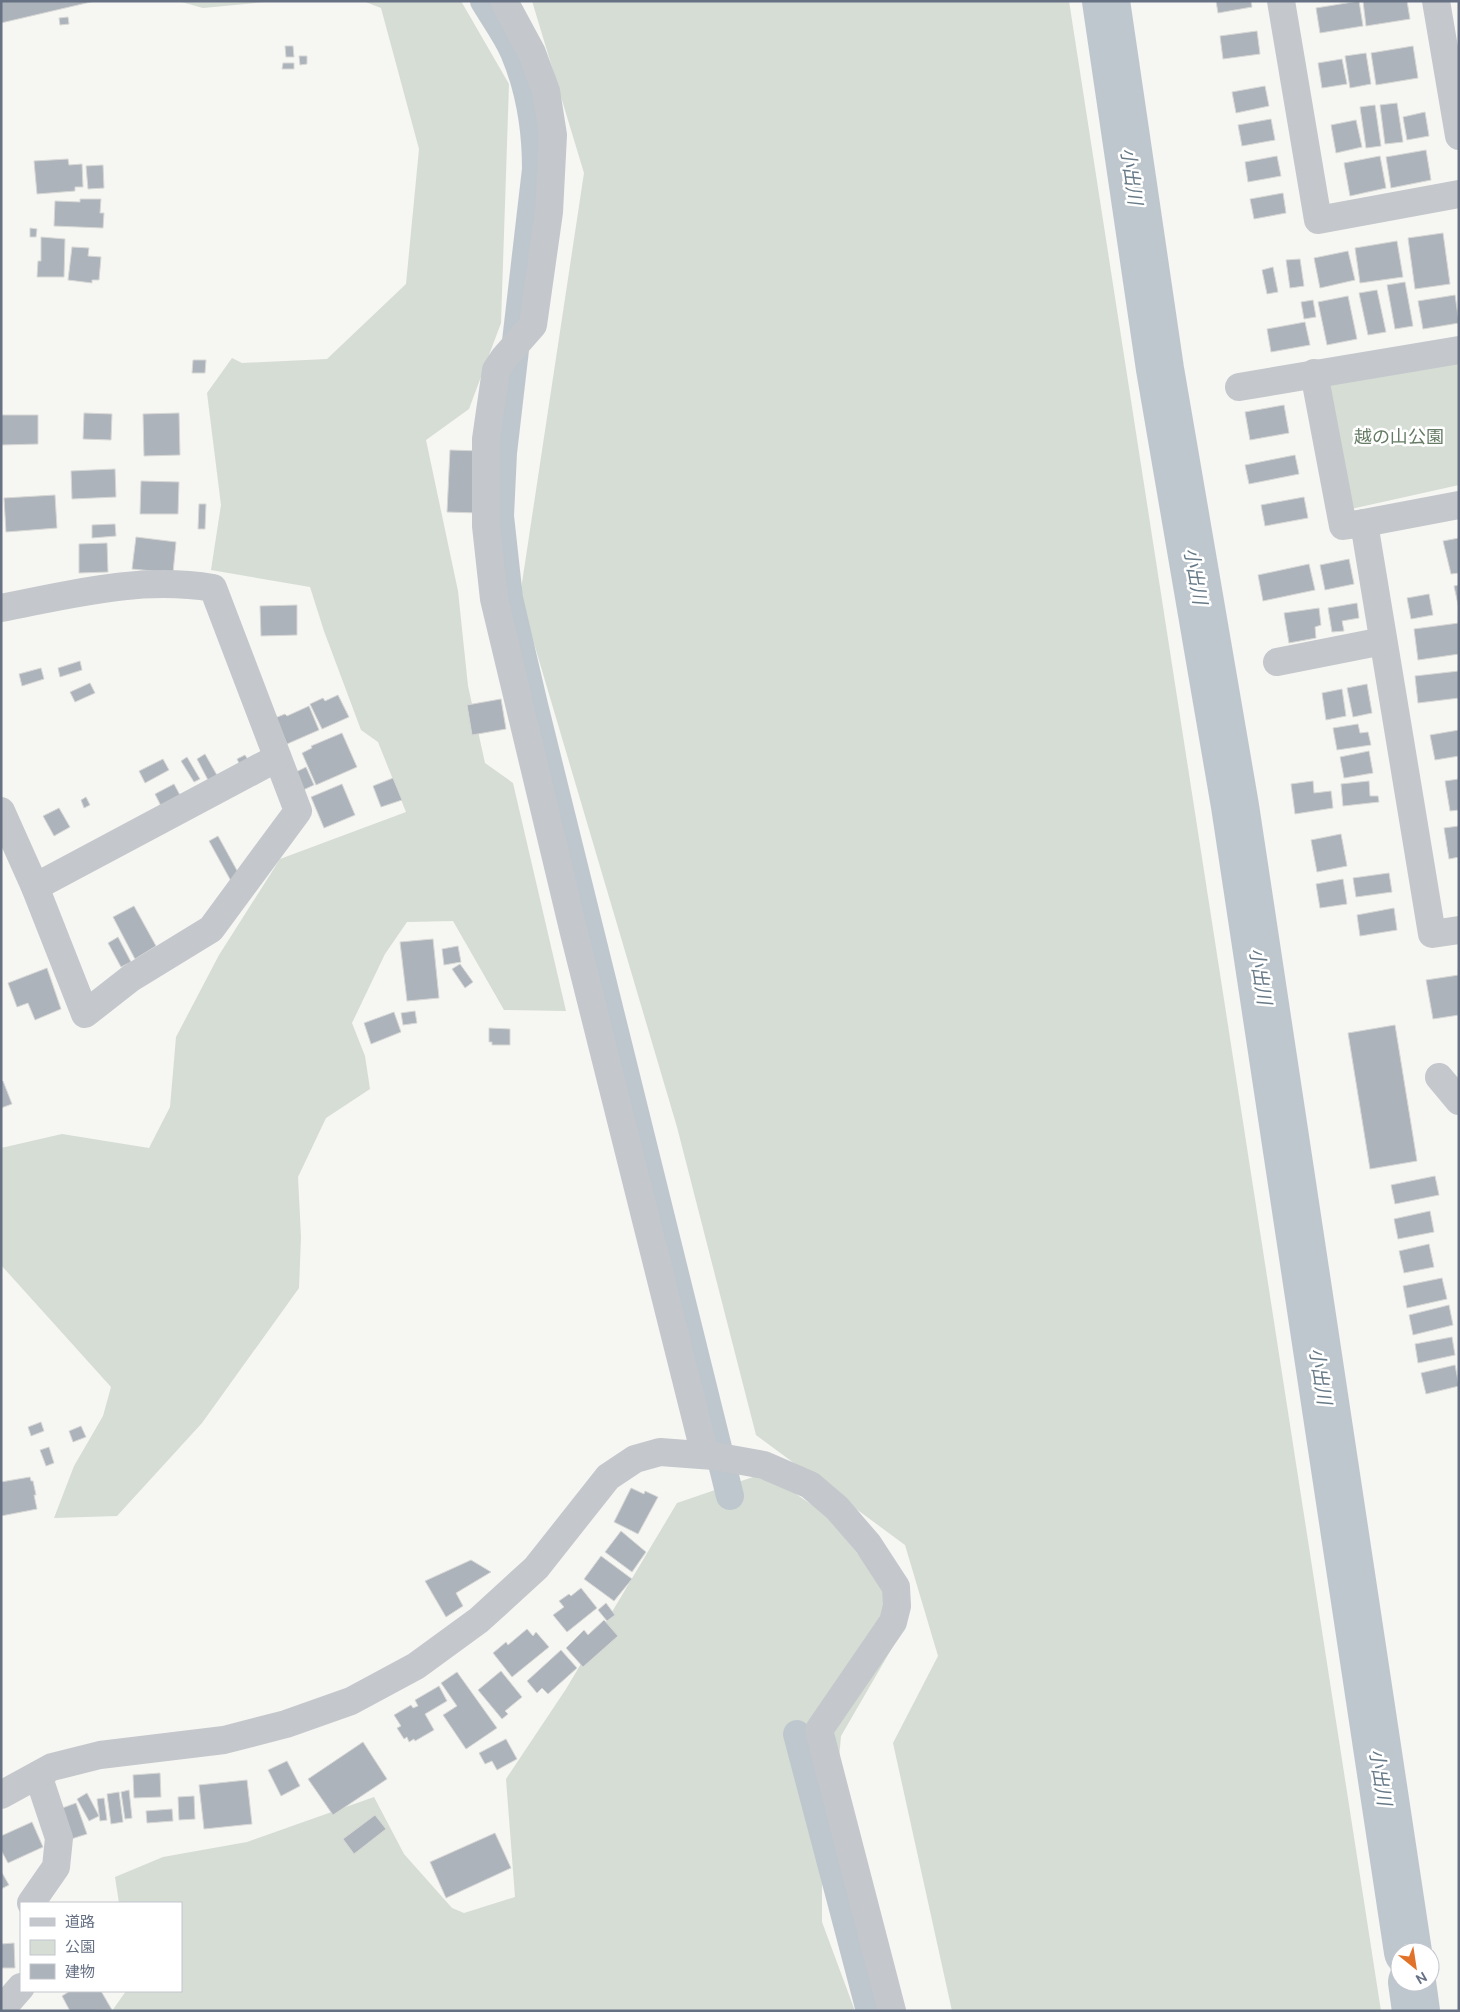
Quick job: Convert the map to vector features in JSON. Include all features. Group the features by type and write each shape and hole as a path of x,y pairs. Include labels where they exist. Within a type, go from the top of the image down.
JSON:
{"street":[{"path":"504,1 532,53 546,90 553,135 550,212 533,325 496,370 486,439 486,526 494,599 579,952 716,1457"},
{"path":"1281,1 1318,220 1459,194"},
{"path":"1436,1 1459,136"},
{"path":"1239,387 1459,350"},
{"path":"1314,374 1343,526 1459,505"},
{"path":"1364,523 1432,934 1459,930"},
{"path":"1,608 120,585 188,584 214,588 298,811 211,929 131,978 85,1014 35,887 1,811"},
{"path":"1277,662 1383,642"},
{"path":"35,887 277,758"},
{"path":"1439,1077 1459,1100"},
{"path":"1,1795 52,1767 100,1755 224,1740 286,1724 351,1701 416,1666 479,1620 536,1568 608,1477 635,1459 660,1452 764,1464 810,1485 838,1508 868,1544 896,1587 897,1606 894,1622 819,1730 892,2011"},
{"path":"32,1902 56,1867 59,1838 38,1775"},
{"path":"1,2010 20,1988"}],"green space":[{"path":"178,1 276,1 203,8"},
{"path":"363,1 461,1 509,84 501,323 469,409 426,440 458,591 468,686 485,763 513,783 566,1011 504,1010 453,921 407,922 385,954 352,1023 365,1056 370,1089 326,1118 298,1177 301,1237 299,1288 202,1423 117,1516 54,1518 74,1466 103,1416 111,1387 1,1265 1,1148 62,1134 149,1148 170,1107 176,1037 219,955 280,859 406,812 378,742 361,730 324,631 310,587 211,570 221,505 207,393 232,358 242,363 327,359 406,284 419,149 381,8"},
{"path":"532,1 1069,1 1381,2011 952,2011 893,1743 938,1656 905,1545 756,1435 677,1127 520,596 584,173"},
{"name":"越の山公園","path":"1459,361 1459,485 1351,509 1328,385"},
{"path":"765,1473 824,1513 881,1582 899,1636 841,1736 832,1839 822,1874 822,1922 855,2011 112,2011 125,1992 182,1992 182,1902 119,1902 115,1877 163,1857 247,1842 374,1797 404,1854 452,1908 464,1913 515,1897 506,1779 566,1689 677,1503"}],"building":[{"path":"1,1 95,1 1,23"},
{"path":"1216,1 1251,1 1252,7 1218,13"},
{"path":"1359,1 1363,26 1320,33 1316,8"},
{"path":"1363,1 1407,1 1410,19 1366,26"},
{"path":"68,17 69,24 60,25 59,18"},
{"path":"1257,31 1260,54 1223,59 1220,36"},
{"path":"285,46 293,46 294,57 286,57"},
{"path":"1413,46 1418,78 1376,85 1371,53"},
{"path":"1366,53 1371,84 1350,88 1345,56"},
{"path":"299,56 307,56 307,64 300,65"},
{"path":"1342,59 1347,84 1322,88 1318,63"},
{"path":"283,63 294,63 294,69 282,69"},
{"path":"1265,86 1269,106 1236,113 1232,92"},
{"path":"1397,103 1403,142 1385,144 1380,105"},
{"path":"1375,105 1381,146 1366,148 1360,107"},
{"path":"1425,112 1429,136 1407,140 1403,117"},
{"path":"1271,119 1275,140 1242,146 1238,125"},
{"path":"1356,120 1362,147 1336,153 1331,125"},
{"path":"1426,150 1431,180 1391,188 1386,157"},
{"path":"1277,156 1281,176 1248,182 1245,162"},
{"path":"1380,156 1386,188 1350,196 1344,163"},
{"path":"68,159 69,165 82,164 83,187 75,187 75,191 37,194 34,161"},
{"path":"103,165 104,188 88,189 86,166"},
{"path":"1283,193 1286,213 1254,219 1250,199"},
{"path":"80,199 101,199 100,213 104,213 103,228 54,226 55,201 80,202"},
{"path":"30,228 37,229 36,237 30,237"},
{"path":"1443,233 1450,284 1415,289 1408,238"},
{"path":"41,237 65,239 64,277 37,277 38,261 41,261"},
{"path":"1397,241 1403,277 1360,283 1355,248"},
{"path":"72,247 89,248 88,256 101,257 99,280 92,280 92,283 68,280"},
{"path":"1348,251 1355,280 1320,288 1314,258"},
{"path":"1300,259 1304,286 1290,288 1286,260"},
{"path":"1273,267 1278,292 1267,294 1262,270"},
{"path":"1405,282 1413,326 1395,329 1387,285"},
{"path":"1377,290 1386,332 1368,335 1359,293"},
{"path":"1455,295 1459,323 1423,329 1418,301"},
{"path":"1348,296 1357,339 1327,345 1318,302"},
{"path":"1313,300 1316,317 1304,319 1301,302"},
{"path":"1305,322 1310,345 1271,352 1267,329"},
{"path":"193,360 206,360 205,373 192,373"},
{"path":"1284,405 1289,433 1250,440 1245,412"},
{"path":"84,413 112,414 111,440 83,439"},
{"path":"179,413 180,455 144,456 143,414"},
{"path":"1,415 38,415 38,444 1,445"},
{"path":"450,450 481,451 478,513 447,512"},
{"path":"1295,455 1299,474 1249,484 1245,465"},
{"path":"115,469 116,497 72,499 71,471"},
{"path":"141,481 179,482 178,514 140,514"},
{"path":"55,495 57,528 6,532 4,498"},
{"path":"1304,497 1308,518 1265,526 1261,505"},
{"path":"199,504 206,504 205,529 198,529"},
{"path":"115,524 116,536 92,538 92,525"},
{"path":"136,537 176,542 173,573 132,569"},
{"path":"1459,538 1459,573 1451,574 1443,541"},
{"path":"107,543 108,572 79,573 79,544"},
{"path":"1349,559 1354,584 1325,590 1320,565"},
{"path":"1309,564 1315,590 1263,601 1258,575"},
{"path":"1459,585 1459,609 1454,586"},
{"path":"1429,594 1433,615 1411,619 1407,598"},
{"path":"1357,603 1359,618 1342,621 1344,631 1332,632 1328,608"},
{"path":"297,605 297,635 261,636 260,606"},
{"path":"1319,608 1321,625 1315,627 1316,638 1289,643 1284,613"},
{"path":"1459,623 1459,654 1418,660 1414,629"},
{"path":"80,661 82,670 60,677 58,668"},
{"path":"41,668 44,679 22,686 19,674"},
{"path":"1459,671 1459,698 1418,703 1415,676"},
{"path":"90,683 95,693 75,702 70,692"},
{"path":"1367,684 1372,713 1353,717 1347,688"},
{"path":"1342,689 1346,716 1326,720 1322,693"},
{"path":"338,695 349,717 322,729 310,704 323,698 325,701"},
{"path":"501,699 506,729 472,735 467,705"},
{"path":"309,706 319,730 287,744 275,718 285,714 287,716"},
{"path":"1358,724 1360,733 1368,732 1371,745 1337,750 1333,728"},
{"path":"1459,730 1459,756 1435,760 1430,735"},
{"path":"342,733 357,767 316,785 302,753 312,748 311,746"},
{"path":"1369,751 1373,773 1344,778 1340,757"},
{"path":"205,754 218,777 209,782 197,759"},
{"path":"245,755 250,763 241,767 237,759"},
{"path":"187,757 200,779 194,782 181,761"},
{"path":"163,759 169,770 145,783 139,771"},
{"path":"306,767 314,785 301,791 294,773"},
{"path":"393,778 402,800 381,807 373,786"},
{"path":"1459,779 1459,810 1450,811 1445,781"},
{"path":"1313,781 1314,793 1331,791 1333,808 1295,814 1291,784"},
{"path":"1369,781 1370,796 1378,796 1379,802 1343,806 1341,784"},
{"path":"174,784 181,797 162,808 155,794"},
{"path":"342,784 355,815 324,828 311,797"},
{"path":"86,797 90,805 84,808 81,800"},
{"path":"59,808 70,827 54,836 43,816"},
{"path":"1459,826 1459,857 1449,859 1444,828"},
{"path":"1341,834 1347,866 1317,872 1311,840"},
{"path":"218,836 240,876 231,881 209,841"},
{"path":"1389,873 1392,892 1356,897 1353,878"},
{"path":"1343,879 1347,904 1320,908 1316,884"},
{"path":"134,906 156,946 135,959 113,917"},
{"path":"1394,908 1397,930 1360,936 1357,915"},
{"path":"118,937 131,962 121,967 108,943"},
{"path":"433,939 439,998 407,1001 400,942"},
{"path":"458,946 461,962 444,965 442,949"},
{"path":"460,964 473,982 465,988 452,969"},
{"path":"47,968 61,1009 35,1020 28,1003 17,1007 8,983"},
{"path":"1459,975 1459,1015 1433,1019 1426,980"},
{"path":"415,1011 417,1023 403,1025 401,1013"},
{"path":"394,1012 401,1032 371,1044 364,1023"},
{"path":"1395,1025 1417,1161 1370,1169 1348,1033"},
{"path":"489,1028 510,1029 510,1045 492,1045 492,1042 489,1042"},
{"path":"1,1081 3,1081 12,1104 1,1108"},
{"path":"1435,1176 1439,1195 1395,1204 1391,1185"},
{"path":"1430,1211 1434,1232 1398,1239 1394,1219"},
{"path":"1429,1244 1434,1267 1404,1273 1399,1251"},
{"path":"1442,1278 1447,1299 1407,1308 1403,1286"},
{"path":"1449,1305 1453,1325 1413,1335 1409,1315"},
{"path":"1452,1337 1455,1355 1418,1363 1415,1344"},
{"path":"1455,1365 1459,1386 1426,1394 1421,1373"},
{"path":"41,1422 44,1431 31,1436 28,1427"},
{"path":"81,1426 86,1437 73,1442 69,1431"},
{"path":"49,1447 54,1463 46,1466 40,1450"},
{"path":"30,1477 31,1481 33,1481 37,1509 1,1516 1,1482"},
{"path":"631,1488 644,1494 645,1491 658,1497 638,1534 614,1522"},
{"path":"621,1531 646,1552 632,1572 605,1552"},
{"path":"601,1556 632,1579 614,1601 584,1579"},
{"path":"471,1560 491,1572 456,1593 463,1606 446,1617 425,1581"},
{"path":"581,1588 597,1608 567,1632 553,1615 564,1607 559,1601 569,1594 571,1596"},
{"path":"606,1603 615,1615 607,1621 598,1610"},
{"path":"604,1620 618,1636 583,1667 566,1648 584,1630 588,1635"},
{"path":"527,1629 533,1636 536,1632 549,1647 512,1677 493,1653 506,1642 508,1645"},
{"path":"561,1650 577,1668 548,1694 542,1688 537,1693 527,1681"},
{"path":"501,1671 522,1697 505,1711 508,1714 502,1719 478,1690"},
{"path":"457,1672 497,1728 466,1749 443,1715 457,1706 441,1683"},
{"path":"439,1686 447,1701 425,1714 434,1730 415,1741 414,1739 409,1742 407,1737 404,1739 397,1728 401,1726 394,1715 411,1705 413,1708 418,1706 415,1700"},
{"path":"506,1739 517,1759 497,1770 492,1761 485,1764 479,1753"},
{"path":"363,1742 387,1779 333,1815 308,1779"},
{"path":"287,1761 300,1786 281,1796 268,1770"},
{"path":"160,1773 161,1797 134,1798 133,1775"},
{"path":"247,1780 252,1824 204,1829 199,1785"},
{"path":"129,1790 132,1818 125,1819 121,1792"},
{"path":"119,1792 123,1822 111,1824 107,1794"},
{"path":"87,1793 99,1816 89,1821 77,1799"},
{"path":"194,1796 195,1819 179,1820 178,1797"},
{"path":"104,1798 107,1820 100,1821 97,1799"},
{"path":"76,1803 87,1834 68,1840 57,1810"},
{"path":"172,1809 173,1821 147,1823 146,1811"},
{"path":"375,1815 386,1829 354,1854 343,1839"},
{"path":"32,1822 43,1847 8,1863 1,1850 1,1836"},
{"path":"495,1833 511,1868 446,1898 430,1862"},
{"path":"1,1871 9,1885 1,1889"},
{"path":"14,1943 15,1968 1,1968 1,1944"},
{"path":"68,1992 102,1992 112,2010 70,2011 62,1996"}],"waterway":[{"path":"484,1 507,39 520,66 531,109 536,153 536,169 503,453 500,516 509,598 730,1496"},
{"name":"小出川","path":"1106,1 1160,369 1235,806 1406,1942"},
{"path":"797,1734 870,2011"},
{"name":"小出川","path":"1413,1992 1416,2011"}]}
